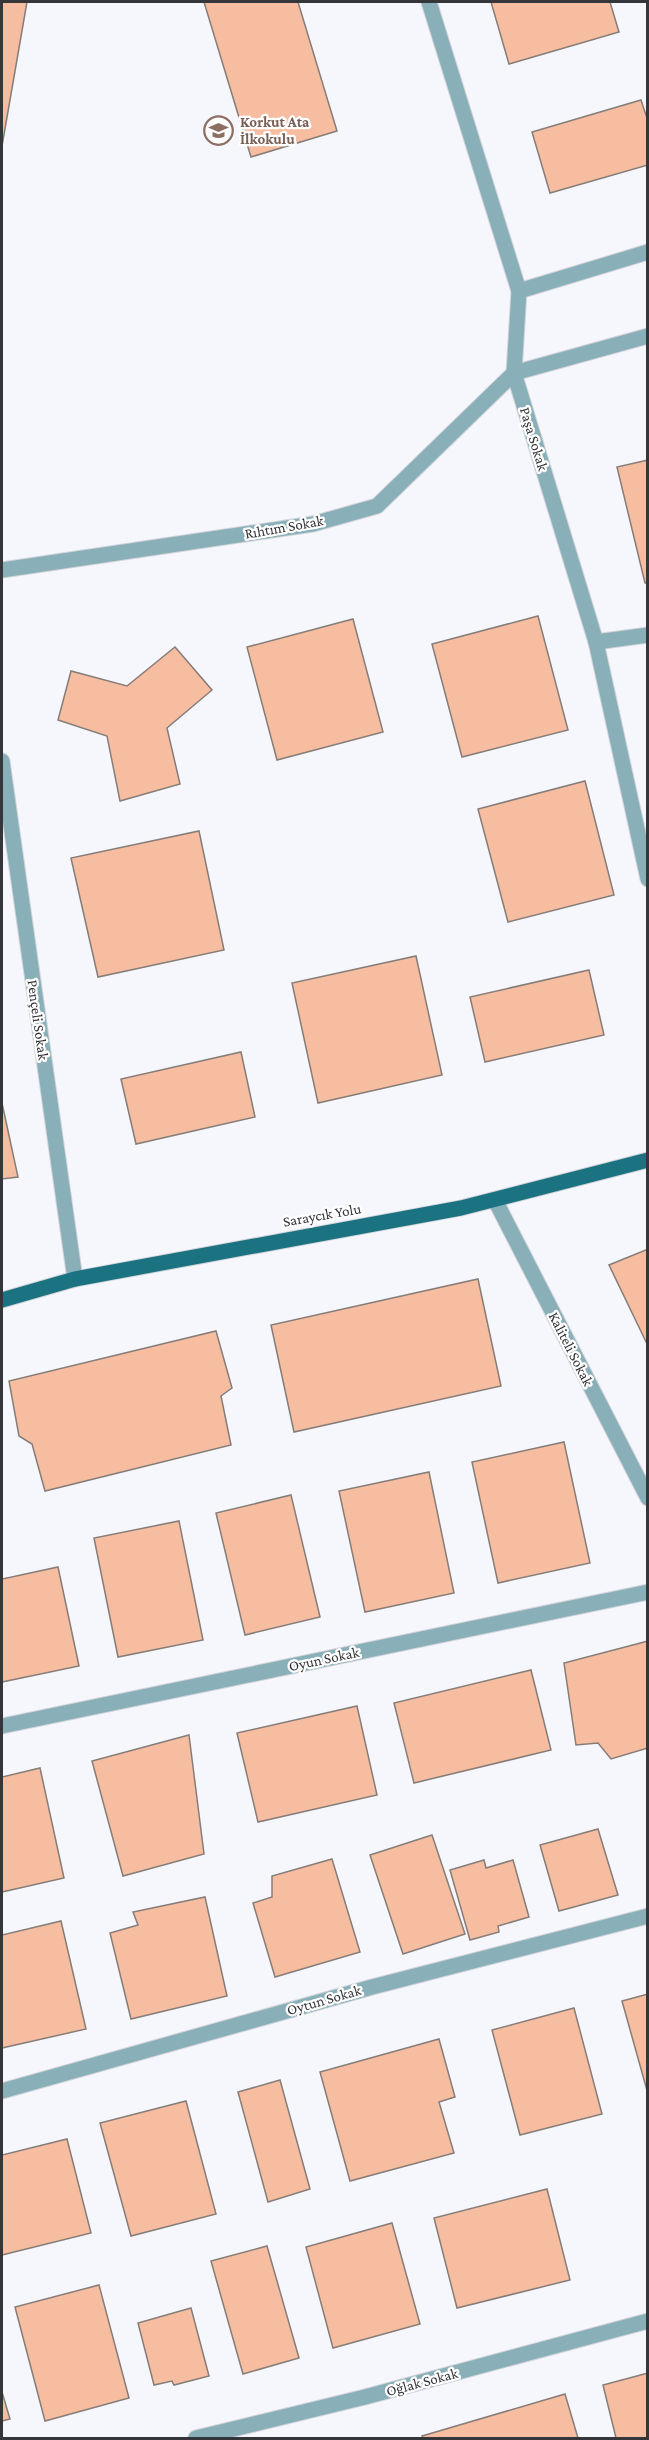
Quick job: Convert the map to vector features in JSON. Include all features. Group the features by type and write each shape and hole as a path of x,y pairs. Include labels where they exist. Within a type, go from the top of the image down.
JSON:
{"main road":[{"name":"Saraycık Yolu","path":"2,1300 75,1279 495,1200 648,1160"}],"street":[{"name":"Paşa Sokak","path":"429,2 519,291 514,373 596,642 648,879"},
{"path":"519,291 648,252"},
{"path":"514,373 648,336"},
{"name":"Rıhtım Sokak","path":"2,570 313,524 377,506 514,373"},
{"path":"596,642 648,636"},
{"name":"Pençeli Sokak","path":"2,761 75,1279"},
{"name":"Kaliteli Sokak","path":"495,1200 648,1498"},
{"name":"Oyun Sokak","path":"2,1726 648,1592"},
{"name":"Oytun Sokak","path":"2,2091 372,1987 648,1916"},
{"name":"Oğlak Sokak","path":"196,2439 648,2321"}],"building":[{"path":"2,2 27,2 2,146"},
{"path":"204,2 298,2 337,131 251,157"},
{"path":"491,2 610,2 619,32 509,64"},
{"path":"641,100 648,121 648,165 550,193 532,132"},
{"path":"648,460 648,583 645,583 617,467"},
{"path":"538,616 568,730 462,757 432,644"},
{"path":"353,619 383,732 277,760 247,647"},
{"path":"175,647 212,690 167,728 180,784 120,801 107,736 58,720 71,671 127,686"},
{"path":"585,781 614,895 508,922 478,809"},
{"path":"199,831 224,950 98,977 71,858"},
{"path":"416,956 442,1075 318,1103 292,983"},
{"path":"589,970 604,1035 485,1062 470,997"},
{"path":"241,1052 255,1117 136,1144 121,1079"},
{"path":"2,1103 18,1177 2,1179"},
{"path":"648,1249 648,1346 609,1265"},
{"path":"478,1279 501,1386 294,1432 271,1325"},
{"path":"216,1331 232,1388 221,1396 231,1445 45,1491 32,1444 19,1436 9,1381"},
{"path":"564,1442 590,1563 498,1583 472,1462"},
{"path":"429,1472 454,1593 365,1612 339,1491"},
{"path":"291,1495 320,1617 245,1635 216,1513"},
{"path":"179,1521 203,1640 118,1657 94,1538"},
{"path":"58,1567 79,1666 2,1682 2,1579"},
{"path":"648,1641 648,1748 611,1759 598,1743 576,1745 564,1663"},
{"path":"531,1670 551,1750 414,1783 394,1703"},
{"path":"357,1706 377,1795 258,1822 237,1733"},
{"path":"189,1735 204,1854 123,1876 92,1761"},
{"path":"40,1768 64,1878 2,1892 2,1777"},
{"path":"598,1829 618,1895 559,1911 540,1845"},
{"path":"432,1835 465,1934 403,1954 370,1855"},
{"path":"332,1859 360,1952 275,1977 253,1903 272,1897 272,1876"},
{"path":"484,1860 486,1868 513,1860 529,1917 498,1926 499,1932 470,1940 450,1870"},
{"path":"205,1897 227,1996 131,2019 110,1933 138,1925 133,1912"},
{"path":"61,1921 86,2029 2,2048 2,1935"},
{"path":"648,1994 648,2094 622,2001"},
{"path":"574,2008 602,2114 520,2135 492,2030"},
{"path":"439,2039 455,2097 439,2102 454,2153 350,2181 320,2072"},
{"path":"280,2080 310,2189 268,2202 238,2092"},
{"path":"186,2101 216,2214 131,2236 100,2123"},
{"path":"67,2139 91,2233 2,2255 2,2155"},
{"path":"547,2189 570,2280 457,2308 434,2218"},
{"path":"392,2223 420,2324 333,2348 306,2247"},
{"path":"267,2246 299,2358 243,2374 211,2261"},
{"path":"99,2285 129,2398 45,2421 15,2307"},
{"path":"191,2308 209,2376 174,2385 172,2381 154,2385 138,2323"},
{"path":"648,2373 648,2438 616,2438 603,2385"},
{"path":"2,2392 10,2419 2,2421"},
{"path":"565,2394 578,2438 423,2438 422,2436"}],"place":[{"name":"Korkut Ata İlkokulu","path":"219,131"}]}
